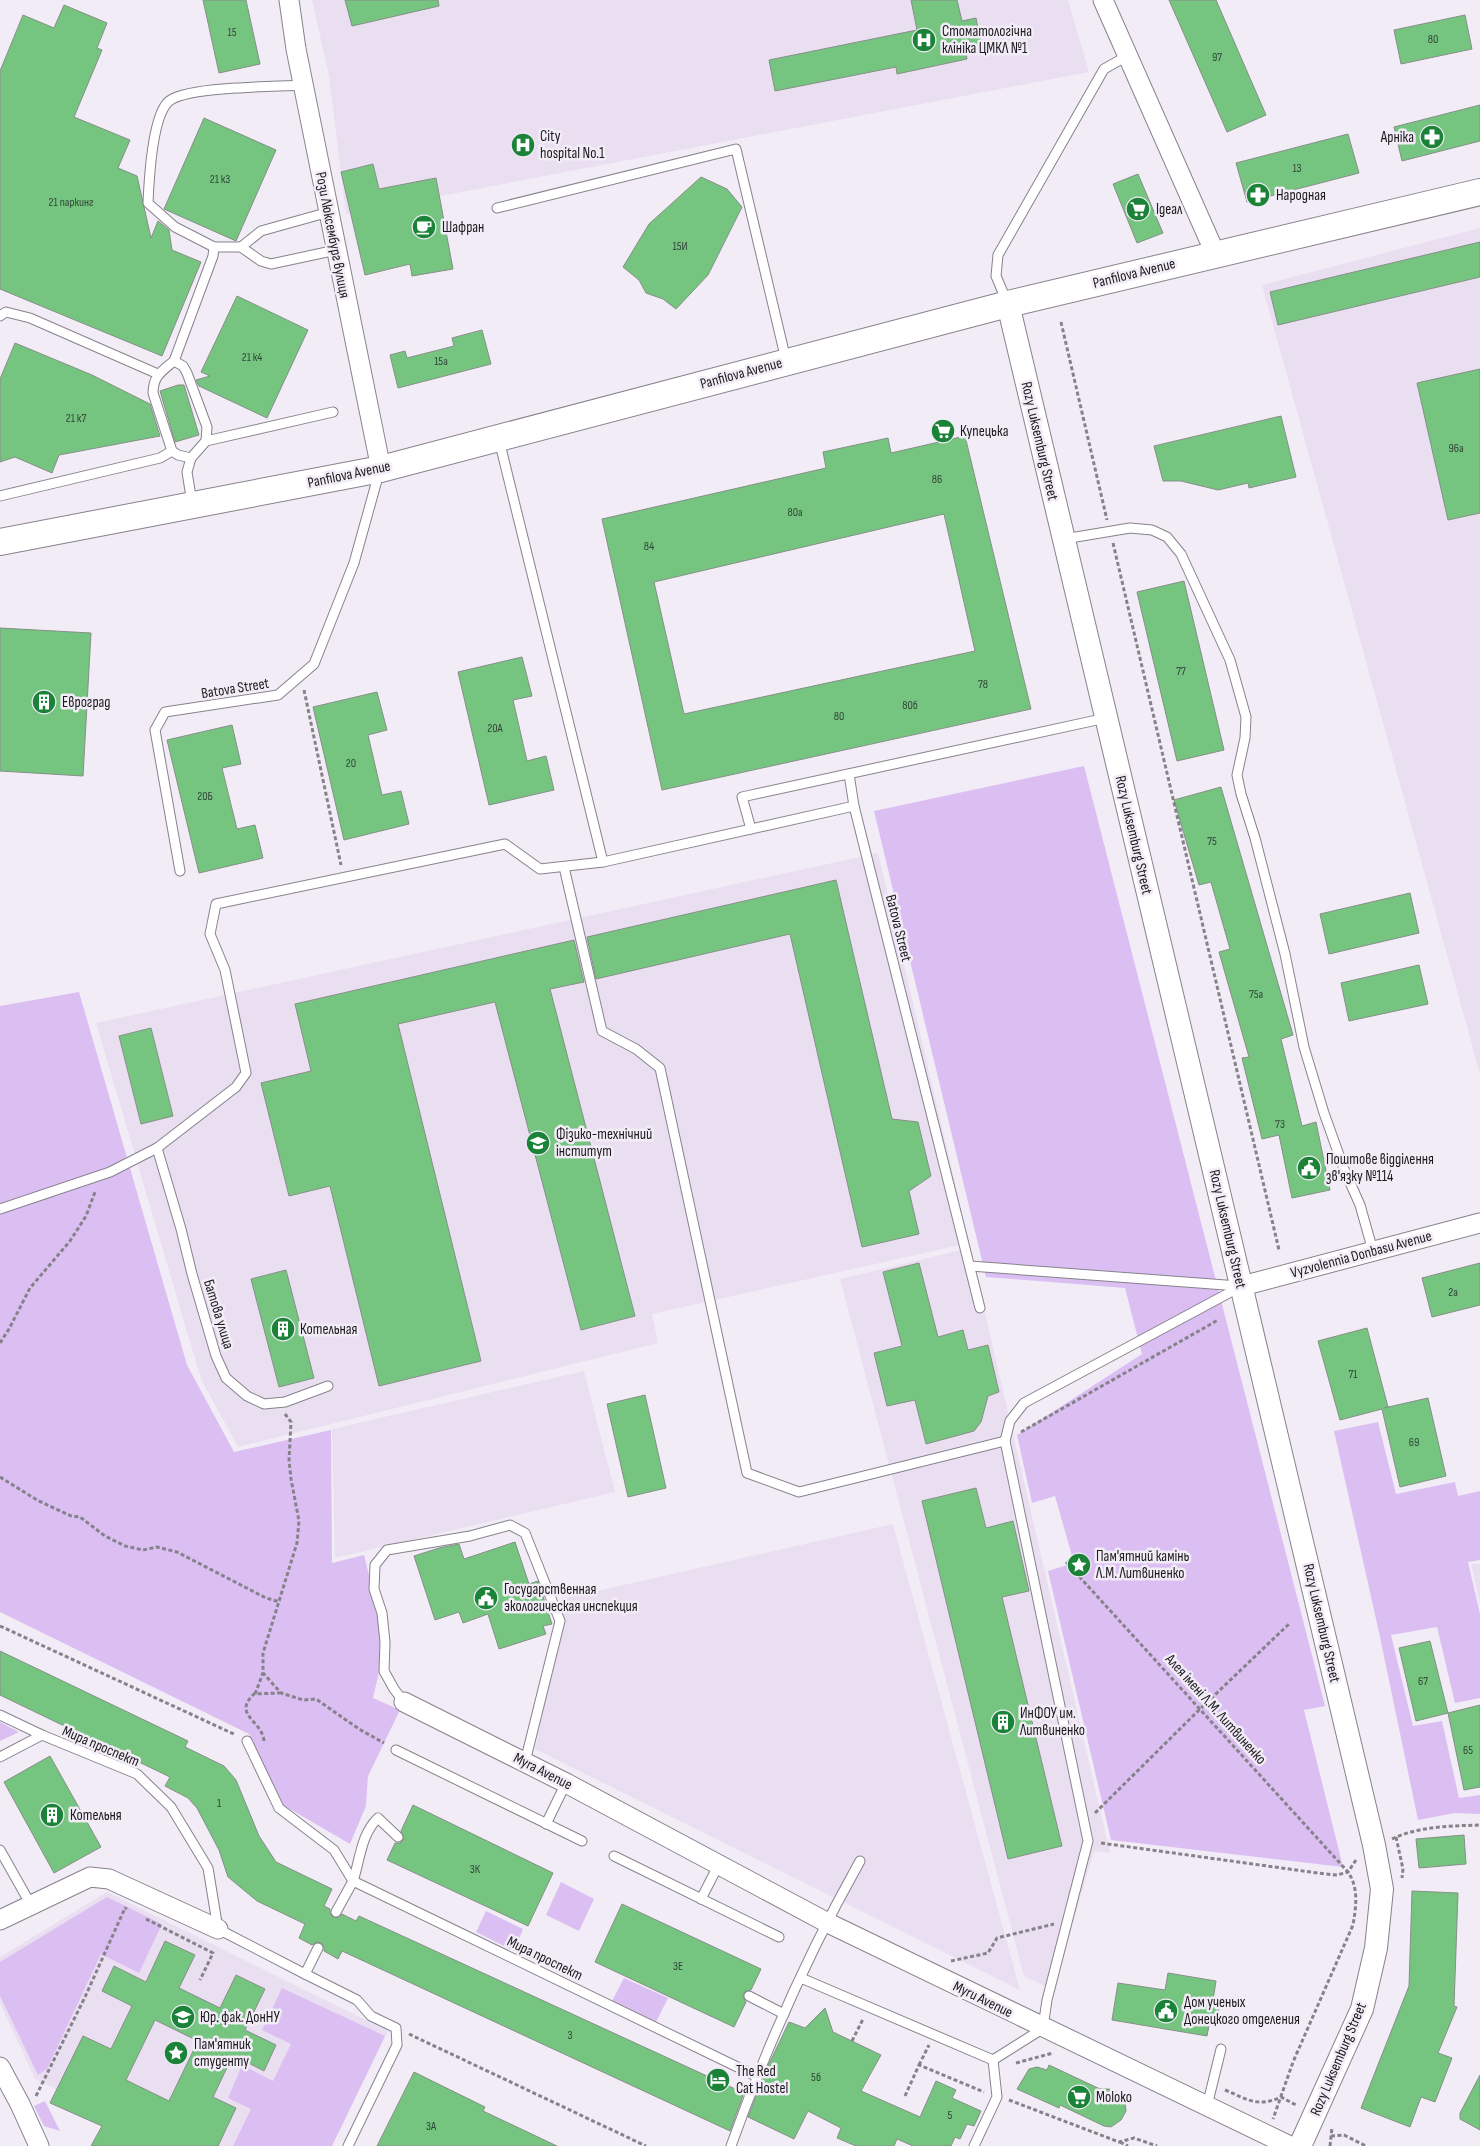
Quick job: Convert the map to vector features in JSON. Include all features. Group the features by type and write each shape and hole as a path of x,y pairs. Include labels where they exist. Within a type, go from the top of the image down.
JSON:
{"main road":[{"name":"Panfilova Avenue","path":"0,542 381,469 1008,304 1215,253 1480,192"}],"street":[{"name":"Рози Люксембург вулиця","path":"289,0 303,86 381,469"},
{"path":"1102,0 1215,253"},
{"name":"Rozy Luksemburg Street","path":"1008,304 1374,1844 1382,1889 1376,1948 1362,2010 1300,2146"},
{"name":"Vyzvolennia Donbasu Avenue","path":"1242,1286 1480,1223"},
{"name":"Myra Avenue","path":"404,1702 566,1783"},
{"name":"Myru Avenue","path":"566,1783 826,1922 1290,2146"},
{"path":"0,1920 90,1877 100,1877 109,1879 218,1930"},
{"path":"0,2067 5,2088 20,2104 39,2146"}],"lane":[{"path":"1008,304 996,276 998,255 1104,69 1127,56"},
{"path":"303,86 204,91 177,97 168,102 161,113 150,163 148,202 175,227 214,247 240,247 261,262 271,264 336,250"},
{"path":"497,208 736,149 786,361"},
{"path":"240,247 262,231 329,212"},
{"path":"191,458 178,455 172,451 153,393 153,383 158,374 174,361 213,256 214,247"},
{"path":"0,316 6,312 30,318 158,374"},
{"path":"174,361 183,366 187,373 207,427 206,441"},
{"path":"193,505 188,472 191,458 206,441 333,412"},
{"path":"498,438 603,862"},
{"path":"0,496 160,458 172,451"},
{"name":"Batova Street","path":"180,871 155,730 165,712 278,695 314,664 354,564 381,469"},
{"path":"1064,539 1130,528 1152,530 1167,537 1180,554 1230,660 1246,717 1245,738 1237,774 1241,794 1255,838 1285,954 1304,1047 1324,1113 1344,1169 1360,1205 1373,1251"},
{"path":"751,829 742,797 1106,718"},
{"name":"Batova Street","path":"849,774 854,806 980,1308"},
{"path":"0,1210 110,1172 156,1148 236,1087 246,1073 225,970 210,934 216,904 505,844 540,869 603,862 854,806"},
{"path":"564,867 602,1032 636,1049 660,1068 748,1473 799,1492 1005,1441"},
{"name":"Батова улица","path":"156,1148 181,1229 216,1356 226,1378 248,1396 264,1404 285,1402 328,1386"},
{"path":"970,1266 1242,1286"},
{"path":"993,2060 1043,2027 1047,2000 1066,1921 1088,1841 1005,1441 1010,1421 1024,1403 1242,1286"},
{"path":"404,1702 384,1671 386,1642 382,1613 374,1589 375,1565 387,1550 470,1536 510,1525 525,1533 560,1621 525,1762"},
{"name":"Мира проспект","path":"0,1715 42,1735 137,1774 171,1807 208,1868 218,1930"},
{"path":"0,1757 42,1735"},
{"path":"247,1741 279,1808 334,1850 353,1881"},
{"path":"396,1750 582,1841"},
{"path":"546,1824 566,1783"},
{"path":"336,1912 353,1881 364,1838 372,1824 378,1818 398,1837"},
{"path":"0,1850 31,1905"},
{"path":"614,1856 779,1937"},
{"path":"731,2146 756,2076 826,1922 860,1860"},
{"path":"701,1899 719,1864"},
{"name":"Мира проспект","path":"353,1881 756,2076"},
{"path":"218,1930 357,2000 371,2016 396,2028 397,2045 348,2146"},
{"path":"305,1974 318,1948"},
{"path":"801,1978 993,2060"},
{"path":"748,1996 784,2014"},
{"path":"1207,2106 1221,2048"},
{"path":"974,2146 997,2097 993,2060"}],"path":[{"path":"1061,322 1279,1250"},
{"path":"301,675 343,878"},
{"path":"0,1342 9,1329 30,1288 70,1241 86,1216 94,1195 110,1172"},
{"path":"1005,1441 1218,1320"},
{"path":"255,1758 264,1748 264,1737 245,1709 263,1673 263,1653 280,1602 296,1543 298,1521 291,1479 291,1422 275,1403"},
{"path":"0,1477 37,1500 71,1516 80,1517 105,1536 125,1546 143,1550 157,1548 177,1552 266,1598 280,1602"},
{"name":"Алея імені Л.М. Литвиненко","path":"1066,1562 1348,1872"},
{"path":"1084,1824 1200,1708 1290,1623"},
{"path":"0,1626 247,1741"},
{"path":"263,1673 281,1693"},
{"path":"254,1694 281,1693 303,1700 316,1699 359,1729 396,1750"},
{"path":"1386,1842 1406,1833 1453,1826 1480,1825"},
{"path":"1088,1841 1337,1875 1348,1872 1358,1854"},
{"path":"1270,2127 1293,2062 1353,1926 1356,1905 1354,1881 1348,1872"},
{"path":"20,2104 34,2100 85,1997 125,1908 133,1912"},
{"path":"142,1917 213,1953 200,1980"},
{"path":"920,1968 988,1953 997,1938 1066,1921"},
{"path":"852,2041 869,2007"},
{"path":"396,2028 646,2146"},
{"path":"993,2060 1003,2064 1016,2063 1047,2053 1055,2053"},
{"path":"905,2096 923,2057"},
{"path":"920,2065 997,2097 1017,2102 1128,2146"},
{"path":"1212,2084 1260,2104 1281,2097"},
{"path":"1281,2097 1301,2107"},
{"path":"1331,2136 1344,2136 1366,2146"},
{"path":"1119,2142 1134,2138 1157,2146"}],"shaded area":[{"name":"City hospital No.1","path":"312,0 1068,0 1089,72 346,214 329,76"},
{"path":"1480,228 1480,1074 1262,285"},
{"path":"1084,766 1325,1706 1304,1710 1343,1867 1111,1840 1048,1571 1074,1563 1055,1496 1032,1503 1017,1435 1142,1354 1125,1288 986,1277 874,811"},
{"name":"Фізико-технічний інститут","path":"878,853 969,1243 652,1314 658,1343 238,1447 201,1379 96,1023"},
{"path":"79,992 187,1365 234,1452 331,1430 332,1563 364,1555 381,1623 382,1659 373,1698 400,1710 368,1776 366,1806 350,1844 283,1805 249,1734 0,1612 0,1006"},
{"path":"970,1248 1110,1853 1094,1851 1053,1990 1024,1976 840,1279"},
{"path":"584,1371 615,1492 335,1558 332,1429"},
{"path":"1378,1422 1396,1494 1455,1482 1458,1496 1480,1491 1480,1560 1468,1562 1480,1614 1480,1698 1455,1703 1437,1627 1391,1635 1413,1726 1442,1721 1459,1798 1480,1795 1480,1814 1455,1813 1418,1820 1334,1431"},
{"path":"893,1524 1020,1990 535,1749 566,1598"},
{"path":"1471,1564 1480,1564 1480,1604"},
{"path":"0,1722 19,1732 0,1741"},
{"path":"561,1882 594,1899 579,1931 546,1915"},
{"name":"Юр. фак. ДонНУ","path":"107,1892 388,2031 332,2146 101,2146 93,2142 101,2126 50,2103 56,2089 35,2079 0,2003 0,1957"},
{"path":"107,1897 162,1924 139,1973 101,1954 47,2069 38,2075 0,1996 0,1962"},
{"path":"486,1911 523,1929 514,1951 476,1932"},
{"path":"624,1978 668,1998 654,2026 610,2005"},
{"path":"282,1988 385,2036 332,2146 233,2146 251,2109 228,2098 242,2065 273,2081 291,2044 262,2030"},
{"path":"45,2101 60,2131 44,2126 34,2106"}],"building":[{"path":"203,0 246,0 260,64 219,73"},
{"path":"345,0 438,0 439,6 352,26"},
{"name":"Стоматологічна клініка ЦМКЛ №1","path":"911,0 957,0 962,21 976,18 982,50 966,53 967,59 897,74 896,67 775,91 769,60 917,30"},
{"path":"1169,0 1216,0 1266,115 1227,132"},
{"path":"64,5 107,23 97,48 102,50 74,117 130,140 118,168 137,176 151,238 158,221 169,230 172,250 201,262 162,356 0,289 0,71 23,15 54,28"},
{"path":"1465,15 1472,49 1401,64 1394,30"},
{"path":"1480,105 1480,141 1402,161 1394,127"},
{"path":"204,118 276,150 236,241 164,209"},
{"path":"1348,134 1359,173 1247,202 1236,163"},
{"path":"373,164 379,189 436,178 453,269 412,276 410,264 365,275 341,172"},
{"name":"Ідеал","path":"1138,174 1163,233 1137,243 1113,184"},
{"path":"701,177 727,189 742,207 708,275 676,309 663,299 646,293 639,280 623,267 649,224"},
{"path":"1480,242 1480,277 1278,325 1270,292"},
{"path":"237,296 308,330 267,418 199,386 196,380 210,376 201,372"},
{"path":"482,330 491,364 398,388 390,355 405,351 407,358 454,346 452,338"},
{"path":"15,343 92,375 150,404 160,436 59,455 52,473 15,457 0,462 0,379"},
{"path":"1480,369 1480,513 1448,520 1417,383"},
{"path":"184,385 199,435 175,442 160,391"},
{"path":"1281,416 1296,477 1249,488 1248,483 1218,490 1181,481 1163,481 1154,446"},
{"path":"965,436 1031,709 662,790 602,519 826,468 823,452 888,438 891,453","holes":["944,514 975,651 684,714 654,582"]},
{"path":"1184,581 1224,750 1177,761 1137,592"},
{"name":"Евроград","path":"0,628 91,633 83,776 0,771"},
{"path":"522,657 532,696 513,700 527,761 546,756 554,790 489,805 458,672"},
{"path":"377,692 387,730 368,735 382,795 401,791 409,824 344,840 313,707"},
{"path":"232,725 241,764 222,768 237,829 255,825 263,858 199,873 167,740"},
{"path":"1221,787 1293,1035 1281,1039 1302,1126 1316,1122 1330,1190 1292,1198 1279,1135 1262,1139 1242,1058 1249,1057 1219,952 1230,949 1211,882 1199,885 1174,800"},
{"path":"836,880 892,1119 918,1122 931,1176 909,1191 919,1234 862,1247 790,934 596,979 587,937"},
{"path":"1410,893 1419,933 1329,954 1320,914"},
{"path":"574,940 584,982 550,989 635,1316 581,1330 495,1002 398,1024 481,1361 379,1386 330,1186 289,1196 261,1083 311,1071 295,1004"},
{"path":"1419,965 1428,1004 1349,1021 1341,983"},
{"path":"151,1028 173,1116 141,1124 119,1036"},
{"path":"919,1263 938,1337 963,1330 968,1350 988,1345 999,1392 988,1396 981,1422 974,1431 926,1444 915,1400 887,1406 874,1353 902,1346 883,1272"},
{"path":"1480,1263 1480,1305 1432,1317 1422,1278"},
{"name":"Котельная","path":"286,1270 314,1378 279,1387 251,1279"},
{"path":"1367,1328 1388,1407 1384,1408 1428,1398 1446,1476 1400,1487 1382,1409 1340,1420 1318,1341"},
{"path":"645,1395 666,1488 628,1497 607,1404"},
{"name":"ИнФОУ им. Литвиненко","path":"976,1488 986,1528 1013,1521 1029,1591 1002,1597 1062,1846 1008,1859 922,1501"},
{"name":"Государственная экологическая инспекция","path":"515,1542 529,1584 538,1581 552,1624 543,1626 546,1634 499,1649 488,1614 463,1623 459,1612 435,1620 414,1556 459,1544 464,1559"},
{"path":"1430,1641 1448,1713 1416,1721 1399,1648"},
{"path":"0,1651 188,1741 185,1747 224,1766 236,1780 259,1836 276,1862 332,1889 324,1906 330,1909 333,1917 339,1918 342,1914 356,1921 359,1916 744,2093 730,2131 342,1951 338,1959 324,1951 321,1943 317,1942 312,1945 299,1938 305,1924 257,1901 228,1877 219,1850 197,1808 188,1798 165,1786 170,1777 0,1695"},
{"path":"1480,1705 1480,1787 1464,1790 1448,1713"},
{"name":"Котельня","path":"50,1756 101,1847 54,1873 4,1782"},
{"path":"413,1805 553,1873 528,1926 387,1860 395,1843 400,1843 404,1839 401,1831"},
{"path":"1464,1835 1466,1864 1419,1868 1416,1839"},
{"path":"1412,1891 1458,1893 1454,2006 1457,2007 1438,2053 1452,2058 1435,2102 1421,2097 1410,2127 1361,2108 1409,1986"},
{"path":"622,1904 761,1969 751,1990 743,1994 746,2002 734,2027 595,1962"},
{"path":"165,1941 195,1955 179,1988 220,2008 236,1975 265,1989 245,2030 276,2045 264,2071 233,2055 213,2097 236,2108 218,2146 91,2146 102,2126 50,2103 83,2036 111,2049 132,2006 102,1991 114,1966 146,1982","holes":["155,2020 198,2041 169,2101 126,2080"]},
{"name":"Дом ученых Донецкого отделения","path":"1168,1973 1216,1981 1213,2000 1220,2001 1217,2022 1210,2020 1207,2036 1112,2020 1118,1983 1165,1990"},
{"path":"825,2008 833,2032 881,2055 861,2091 920,2117 936,2081 956,2090 952,2098 981,2111 974,2126 967,2124 960,2139 955,2137 951,2146 913,2146 897,2139 894,2146 856,2146 837,2138 841,2128 808,2111 794,2139 748,2117 768,2066 789,2022 805,2028"},
{"name":"Moloko","path":"1049,2065 1100,2089 1109,2089 1119,2093 1125,2102 1126,2111 1121,2120 1111,2127 1104,2126 1060,2105 1059,2108 1017,2089 1029,2069 1037,2067 1047,2070"},
{"path":"414,2072 485,2107 483,2111 557,2146 377,2146"},
{"path":"1480,2075 1480,2130 1460,2119 1460,2113"}],"place":[{"name":"Стоматологічна клініка ЦМКЛ №1","path":"924,40"},
{"name":"Арніка","path":"1432,137"},
{"name":"City hospital No.1","path":"523,145"},
{"name":"Народная","path":"1258,195"},
{"name":"Ідеал","path":"1138,209"},
{"name":"Шафран","path":"424,227"},
{"name":"Купецька","path":"943,431"},
{"name":"Евроград","path":"44,702"},
{"name":"Фізико-технічний інститут","path":"538,1143"},
{"name":"Поштове відділення зв'язку №114","path":"1309,1168"},
{"name":"Котельная","path":"283,1329"},
{"name":"Пам'ятний камінь Л.М. Литвиненко","path":"1079,1565"},
{"name":"Государственная экологическая инспекция","path":"486,1598"},
{"name":"ИнФОУ им. Литвиненко","path":"1003,1722"},
{"name":"Котельня","path":"52,1815"},
{"name":"Дом ученых Донецкого отделения","path":"1166,2011"},
{"name":"Юр. фак. ДонНУ","path":"183,2017"},
{"name":"Пам'ятник студенту","path":"176,2053"},
{"name":"The Red Cat Hostel","path":"718,2080"},
{"name":"Moloko","path":"1079,2097"}]}
